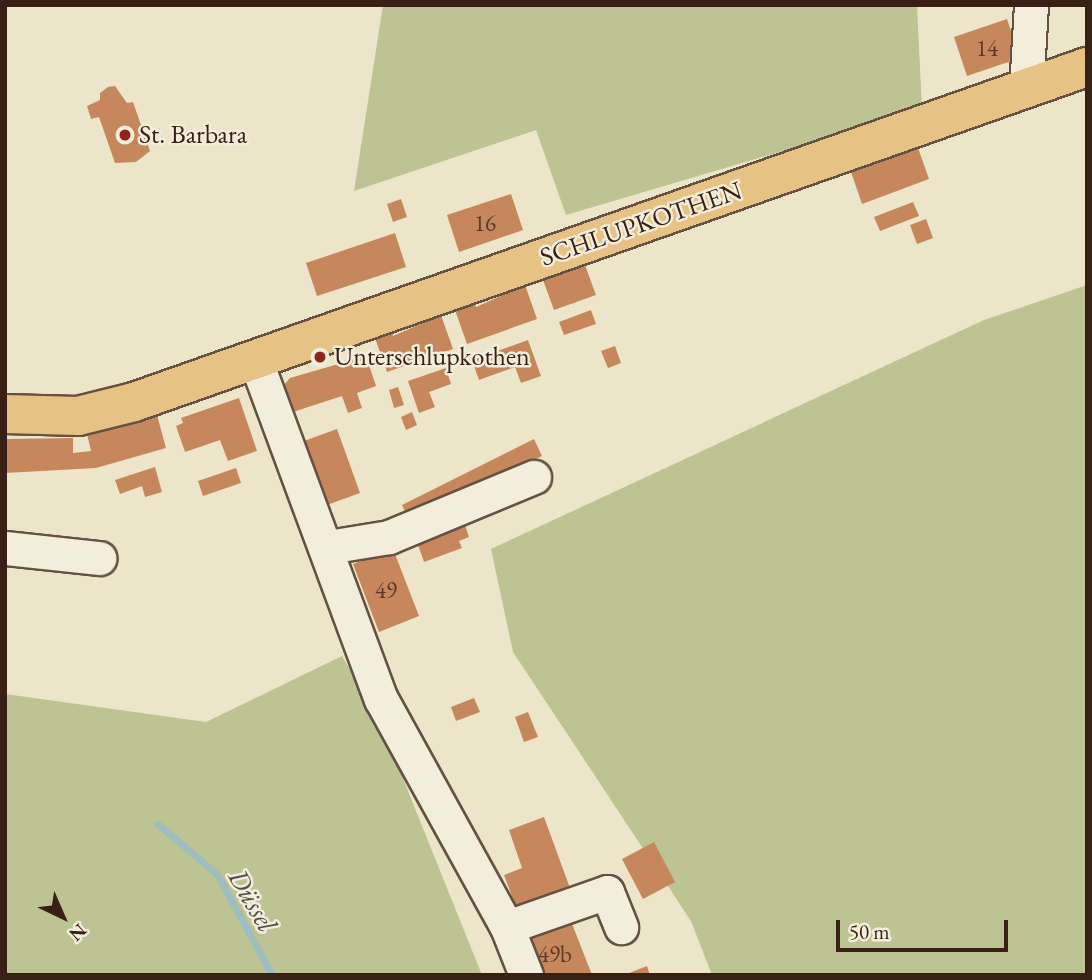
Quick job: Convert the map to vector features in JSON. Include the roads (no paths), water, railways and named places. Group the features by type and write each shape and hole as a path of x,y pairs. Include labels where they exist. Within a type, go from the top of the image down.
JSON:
{"main road":[{"name":"SCHLUPKOTHEN","path":"12,415 64,418 102,411 1087,67"}],"lane":[{"path":"1026,89 1031,5"},
{"path":"256,359 328,547 381,699 507,927 526,975"},
{"path":"328,547 389,537 534,477"},
{"path":"5,548 99,558"},
{"path":"507,927 607,892 621,927"}],"waterway":[{"name":"Düssel","path":"158,824 217,874 272,975"}],"place":[{"name":"St. Barbara","path":"125,135"},
{"name":"Unterschlupkothen","path":"320,357"}]}
